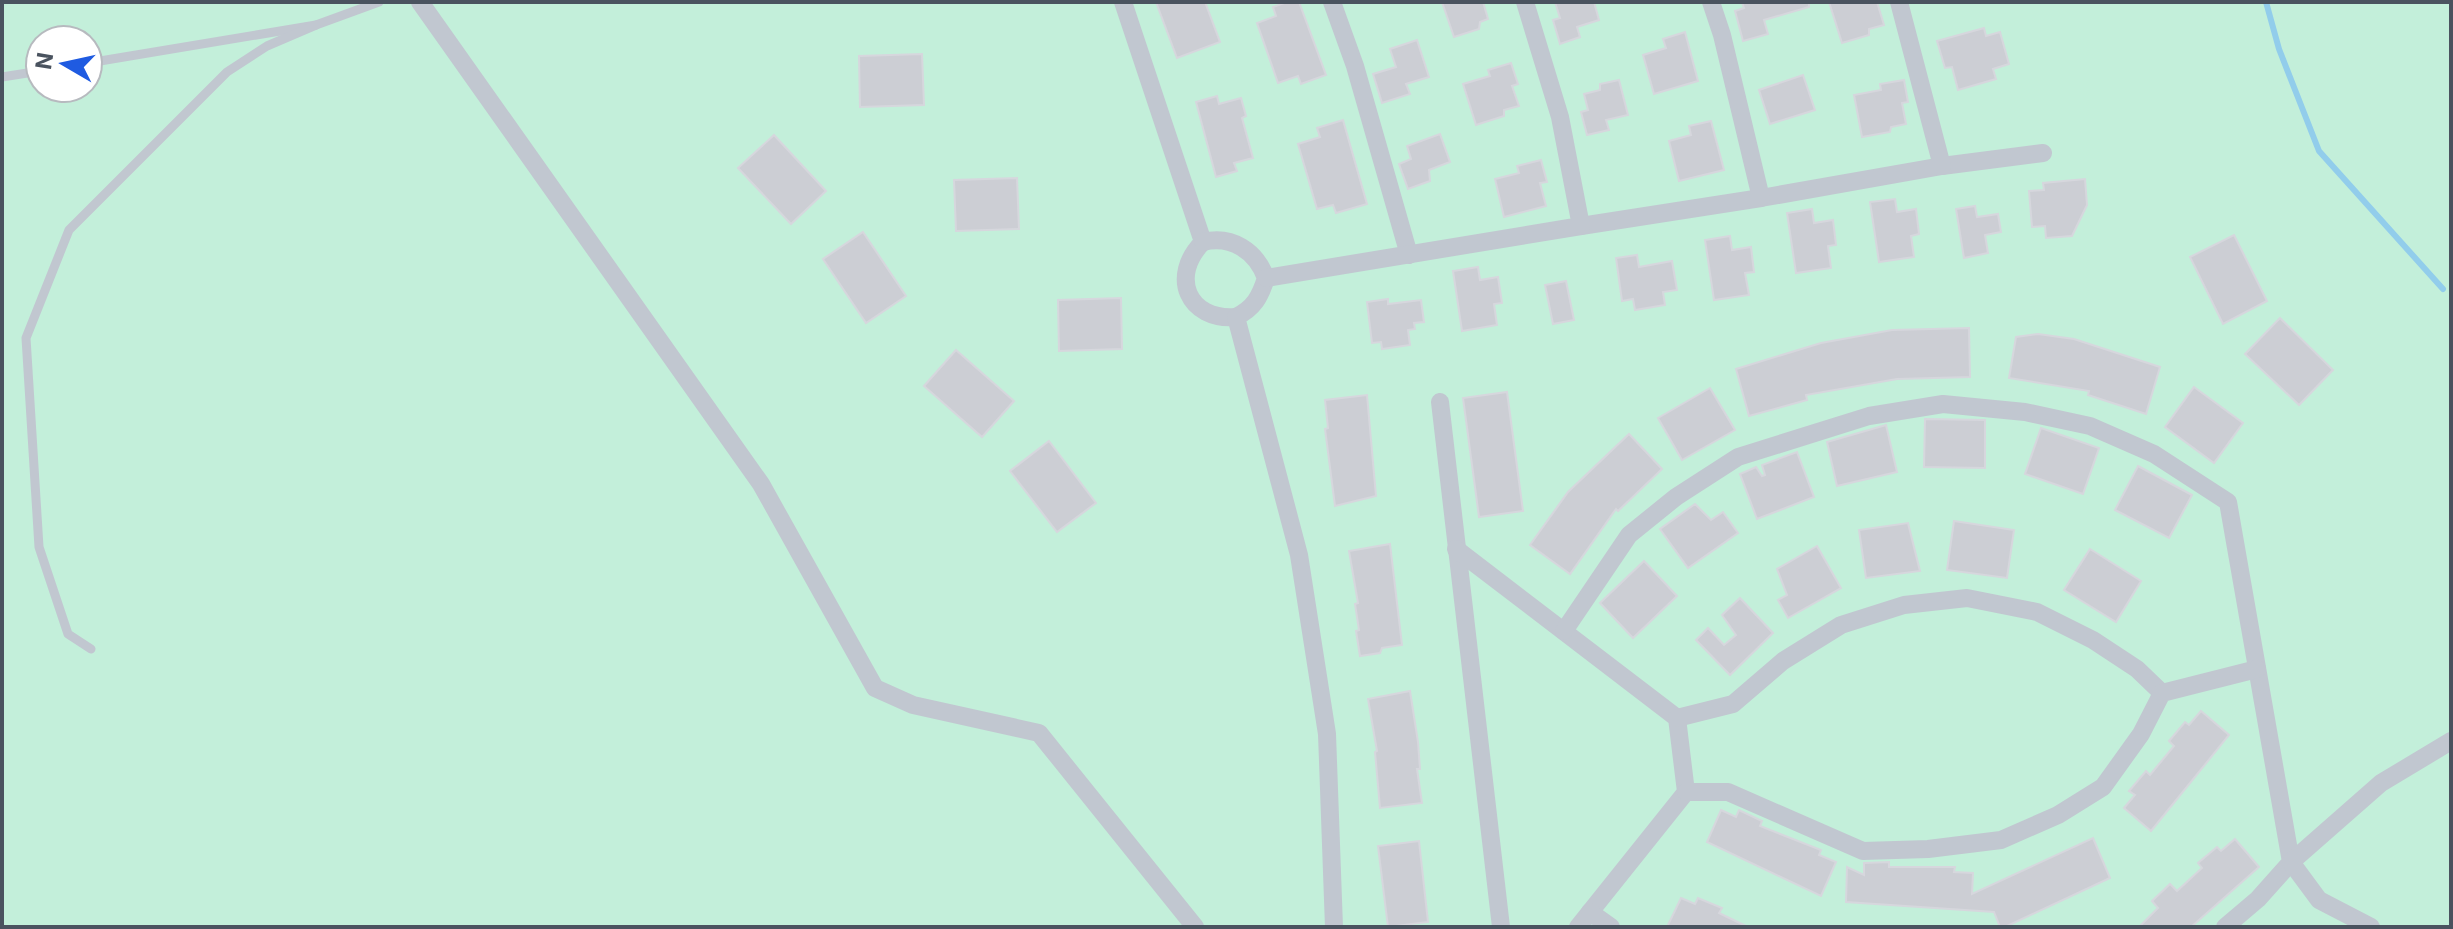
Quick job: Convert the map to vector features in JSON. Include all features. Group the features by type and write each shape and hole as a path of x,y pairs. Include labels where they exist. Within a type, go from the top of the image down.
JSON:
{"street":[{"path":"420,2 761,484 875,688 913,705 1039,733 1195,927"},
{"path":"1123,2 1203,242"},
{"path":"1332,2 1355,66 1409,255"},
{"path":"1525,2 1560,117 1581,226"},
{"path":"1711,2 1722,35 1761,198"},
{"path":"1899,2 1942,166"},
{"path":"1266,278 1942,166 2043,153"},
{"path":"1215,239 1241,246 1261,265 1266,278 1257,301 1248,311 1224,318 1199,308 1189,296 1184,279 1189,260 1203,242 1215,239"},
{"path":"1236,317 1302,570 1327,734 1334,927"},
{"path":"1440,402 1501,927"},
{"path":"1564,631 1629,535 1676,497 1738,457 1869,416 1943,404 2025,412 2090,426 2154,454 2228,502 2291,862 2319,900 2371,927"},
{"path":"1456,549 1677,718 1686,792 1578,927"},
{"path":"1677,718 1733,704 1783,661 1841,625 1904,605 1967,598 2037,612 2093,640 2137,669 2162,693"},
{"path":"1686,792 1728,792 1863,851 1928,849 2001,840 2058,815 2103,787 2141,734 2162,693 2257,669"},
{"path":"2225,927 2258,899 2291,862 2381,783 2451,741"},
{"path":"1590,912 1611,927"}],"lane":[{"path":"91,649 68,634 39,547 26,338 69,230 227,72 267,46 379,2"},
{"path":"104,60 316,25"},
{"path":"2,77 24,74"}],"green space":[{"path":"2,2 2451,2 2451,927 2,927"}],"building":[{"path":"1156,2 1205,2 1220,42 1177,58"},
{"path":"1299,2 1326,75 1301,84 1298,76 1278,83 1257,23 1276,16 1273,7"},
{"path":"1442,2 1483,2 1488,19 1480,22 1479,29 1454,37"},
{"path":"1555,2 1594,2 1599,20 1577,27 1580,37 1560,44 1553,20 1560,18"},
{"path":"1742,2 1809,2 1809,7 1764,20 1768,34 1743,41 1735,11 1744,8"},
{"path":"1829,2 1877,2 1884,25 1869,29 1869,35 1842,43"},
{"path":"1984,28 1986,36 2000,32 2009,64 1993,69 1996,79 1958,90 1952,67 1945,68 1937,41"},
{"path":"1685,32 1698,81 1654,94 1643,55 1666,48 1663,39"},
{"path":"1417,40 1429,77 1406,84 1410,94 1382,103 1373,74 1396,67 1390,49"},
{"path":"922,54 924,105 860,107 859,56"},
{"path":"1511,63 1518,84 1512,86 1519,106 1504,110 1504,116 1476,125 1463,84 1490,76 1488,70"},
{"path":"1803,75 1815,110 1770,124 1759,90"},
{"path":"1619,80 1628,115 1606,120 1609,130 1587,135 1581,112 1588,110 1584,94 1600,90 1600,84"},
{"path":"1904,80 1908,102 1902,103 1906,124 1891,127 1890,132 1862,137 1854,95 1881,90 1880,84"},
{"path":"1217,96 1219,104 1241,98 1246,116 1242,118 1253,158 1234,163 1237,171 1216,177 1196,102"},
{"path":"1343,120 1367,204 1336,213 1333,205 1317,209 1298,144 1320,137 1317,128"},
{"path":"1711,121 1724,170 1679,181 1669,141 1691,135 1689,126"},
{"path":"1440,134 1450,162 1429,170 1430,181 1408,189 1399,164 1411,159 1407,146"},
{"path":"774,135 826,191 791,224 738,168"},
{"path":"1541,160 1547,182 1540,183 1546,206 1504,217 1495,179 1519,173 1517,166"},
{"path":"1017,178 1019,229 956,231 954,180"},
{"path":"2085,179 2087,205 2072,236 2046,238 2045,226 2032,227 2029,191 2044,190 2043,183"},
{"path":"1895,199 1897,212 1916,209 1919,234 1911,236 1914,257 1879,262 1870,202"},
{"path":"1975,206 1977,217 1998,214 2001,232 1985,235 1988,253 1964,258 1956,209"},
{"path":"1812,209 1814,223 1833,220 1836,245 1828,246 1831,268 1796,273 1787,213"},
{"path":"863,232 906,296 866,323 823,259"},
{"path":"2234,235 2267,301 2223,324 2190,257"},
{"path":"1730,236 1732,250 1751,247 1754,272 1745,273 1749,295 1714,300 1705,240"},
{"path":"1637,255 1639,267 1672,261 1677,290 1663,292 1665,305 1635,310 1633,299 1622,301 1616,258"},
{"path":"1478,267 1480,280 1498,277 1502,303 1494,304 1497,325 1462,331 1453,271"},
{"path":"1566,281 1574,320 1553,324 1545,285"},
{"path":"1121,298 1122,349 1059,351 1058,300"},
{"path":"1388,299 1388,304 1421,300 1424,322 1414,323 1415,329 1408,330 1410,345 1382,349 1381,342 1372,343 1367,302"},
{"path":"2280,318 2333,370 2299,405 2245,354"},
{"path":"1969,328 1970,377 1897,379 1806,395 1807,400 1749,416 1736,369 1821,343 1892,330"},
{"path":"2038,334 2074,339 2160,367 2146,414 2088,395 2089,391 2009,378 2016,337"},
{"path":"956,350 1014,401 982,437 924,386"},
{"path":"2194,387 2243,423 2214,463 2165,427"},
{"path":"1710,388 1735,430 1682,460 1658,418"},
{"path":"1507,392 1523,511 1479,517 1463,398"},
{"path":"1367,395 1376,496 1335,506 1325,429 1328,428 1325,400"},
{"path":"1925,419 1985,420 1985,468 1924,467"},
{"path":"1886,425 1897,472 1837,486 1827,442"},
{"path":"2041,428 2099,448 2083,494 2025,474"},
{"path":"1629,434 1662,469 1618,511 1616,509 1570,574 1530,545 1568,492"},
{"path":"1049,441 1096,503 1057,532 1010,471"},
{"path":"1797,452 1814,497 1757,519 1740,474 1756,467 1762,476 1765,475 1762,465"},
{"path":"2138,466 2192,495 2169,538 2115,510"},
{"path":"1695,504 1711,520 1723,512 1738,533 1688,568 1660,529"},
{"path":"1954,521 2014,530 2007,578 1947,570"},
{"path":"1908,523 1920,571 1866,578 1859,530"},
{"path":"1390,544 1402,645 1360,656 1356,631 1359,630 1355,604 1358,603 1349,551"},
{"path":"1817,546 1841,588 1788,618 1778,600 1787,595 1777,569"},
{"path":"2090,549 2141,581 2116,622 2064,590"},
{"path":"1644,561 1677,596 1633,638 1600,603"},
{"path":"1740,598 1773,633 1730,675 1696,640 1708,628 1724,645 1736,635 1722,615"},
{"path":"1410,691 1418,742 1420,769 1417,769 1422,803 1380,808 1377,751 1368,699"},
{"path":"2201,711 2229,735 2151,831 2124,808 2135,795 2129,791 2146,771 2150,775 2174,746 2169,741 2185,722 2189,725"},
{"path":"1721,810 1736,817 1739,810 1762,821 1760,826 1821,850 1819,855 1836,862 1821,896 1707,842"},
{"path":"2093,838 2110,878 2005,927 2000,927 1994,912 1846,902 1847,867 1864,875 1864,863 1889,862 1889,867 1955,867 1954,872 1973,873 1972,894"},
{"path":"2235,839 2259,867 2191,927 2139,927 2158,908 2152,901 2170,884 2177,891 2202,868 2198,863 2217,847 2221,851"},
{"path":"1419,841 1428,922 1388,927 1378,846"},
{"path":"1681,898 1695,904 1698,898 1722,908 1719,913 1748,927 1667,927"}],"waterway":[{"path":"2266,2 2279,49 2319,151 2443,289"}]}
